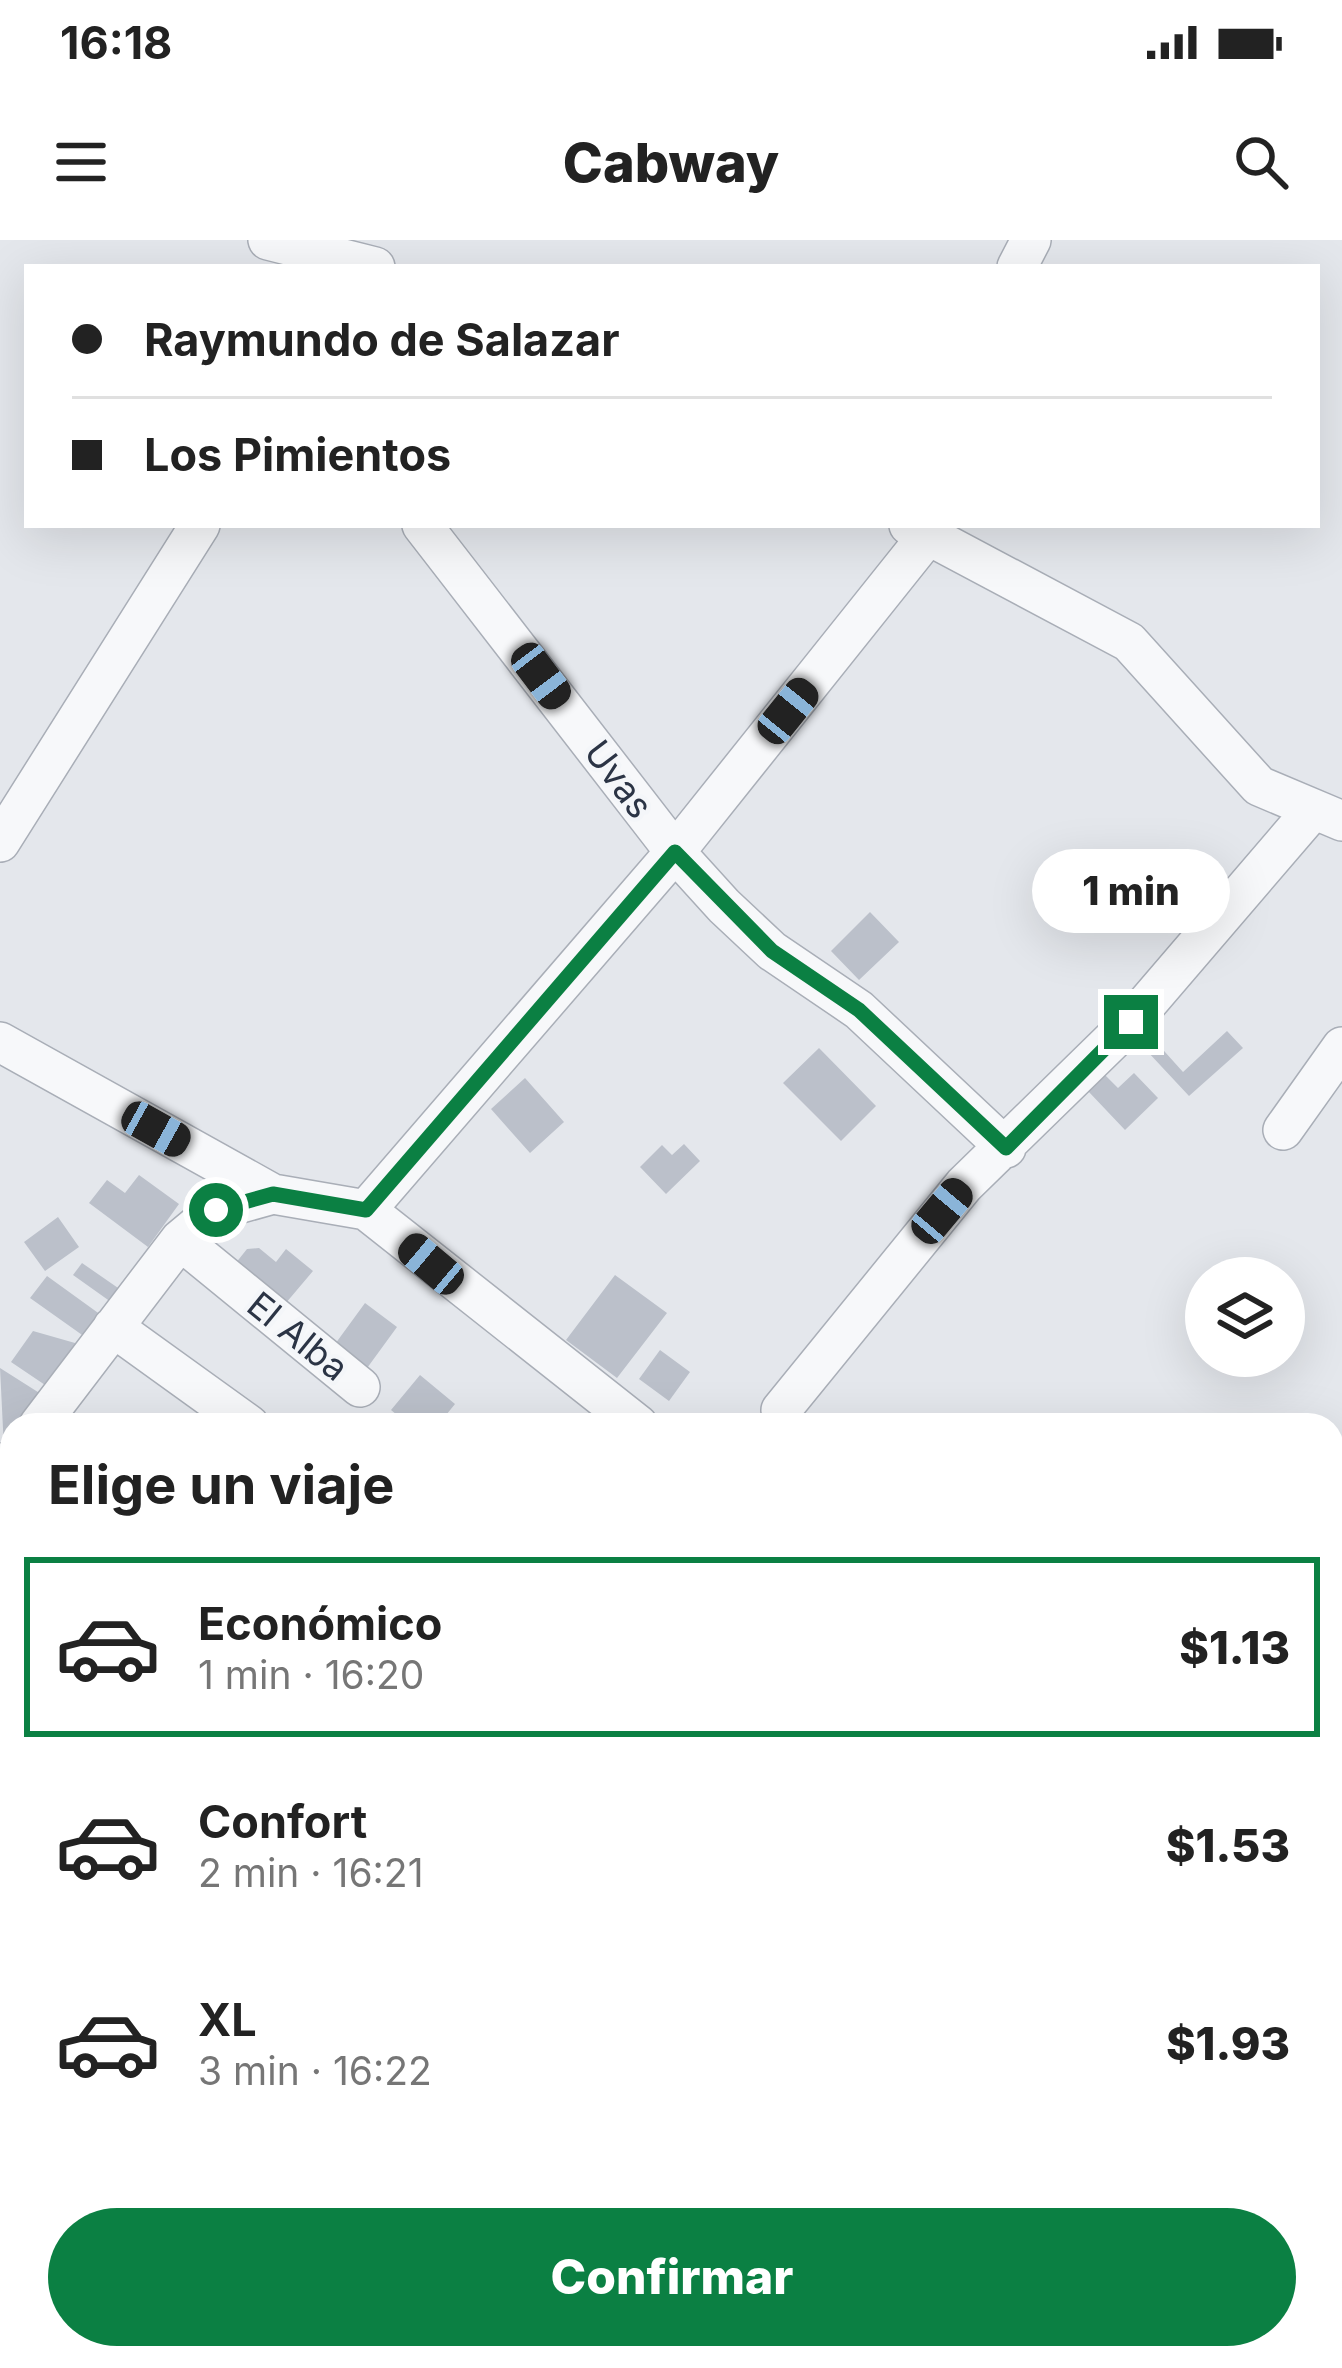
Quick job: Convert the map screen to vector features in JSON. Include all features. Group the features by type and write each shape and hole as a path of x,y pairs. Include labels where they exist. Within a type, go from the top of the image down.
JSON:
{"street":[{"path":"268,240 362,264"},
{"path":"0,842 198,528"},
{"name":"Uvas","path":"424,528 675,852 772,951 859,1010 994,1160"},
{"path":"366,1210 675,852 919,530 1129,641 1259,787 1326,816 1131,1022 964,1185 781,1409"},
{"path":"0,1042 273,1194 366,1210 623,1413"},
{"path":"1283,1130 1342,1047"},
{"path":"48,1413 180,1240 216,1210 273,1194"},
{"name":"El Alba","path":"180,1240 360,1387"},
{"path":"113,1328 232,1413"}],"building":[{"path":"870,912 899,942 859,980 831,951"},
{"path":"1227,1031 1243,1048 1189,1096 1147,1051 1156,1042 1183,1072"},
{"path":"819,1048 876,1106 841,1141 783,1083"},
{"path":"1134,1073 1158,1098 1125,1130 1088,1091 1105,1075 1118,1088"},
{"path":"525,1078 564,1122 530,1153 491,1109"},
{"path":"684,1144 700,1161 666,1194 640,1167 662,1145 672,1155"},
{"path":"139,1175 179,1204 148,1247 89,1203 107,1180 125,1193"},
{"path":"58,1217 79,1247 45,1271 24,1242"},
{"path":"259,1248 276,1262 286,1249 313,1271 280,1310 231,1269 247,1249"},
{"path":"82,1263 121,1290 111,1302 73,1275"},
{"path":"615,1275 667,1313 617,1378 566,1340"},
{"path":"47,1276 101,1315 85,1337 30,1298"},
{"path":"365,1303 397,1327 362,1375 330,1351"},
{"path":"33,1331 82,1345 51,1389 11,1362"},
{"path":"660,1350 690,1372 669,1401 639,1379"},
{"path":"0,1368 41,1394 28,1413 2,1413"},
{"path":"420,1375 455,1404 448,1413 391,1410"}],"route":[{"path":"216,1210 273,1194 366,1210 675,852 772,951 814,975 859,1010 1006,1148 1131,1022"}]}
